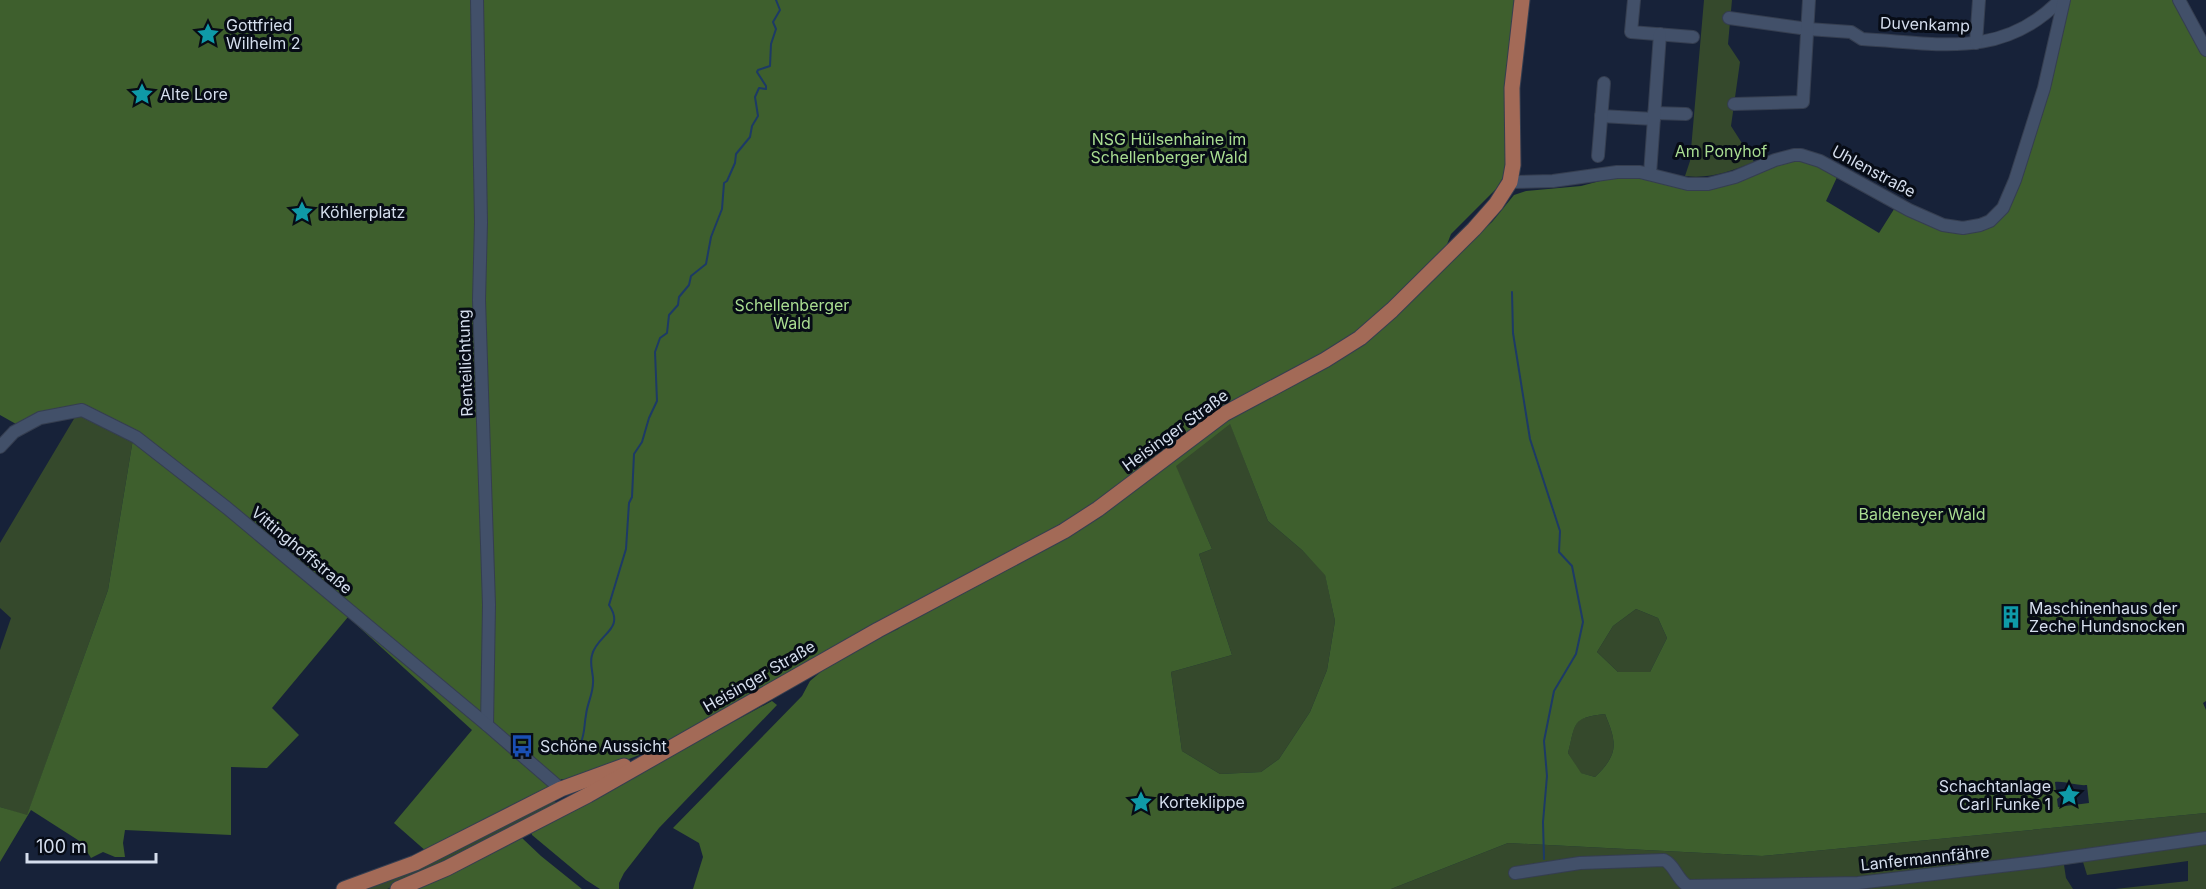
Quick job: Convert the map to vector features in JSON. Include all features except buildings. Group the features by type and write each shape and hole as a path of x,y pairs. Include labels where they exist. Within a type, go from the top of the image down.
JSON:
{"main road":[{"name":"Heisinger Straße","path":"398,889 447,868 570,804 868,635 1081,521 1224,414 1325,360 1360,338 1392,310 1474,229 1496,204 1510,182 1514,165 1512,88 1522,0"},
{"name":"Heisinger Straße","path":"344,889 415,863 561,789 665,752"},
{"path":"561,789 570,804"}],"street":[{"name":"Renteilichtung","path":"477,0 480,300 489,605 487,724"},
{"path":"1634,0 1630,32 1693,37"},
{"path":"1734,104 1803,102 1809,0"},
{"path":"1976,43 1979,0"},
{"name":"Uhlenstraße","path":"1510,182 1553,181 1627,171 1650,174 1688,184 1708,184 1735,177 1775,160 1801,155 1820,161 1910,210 1943,225 1963,228 1980,225 1998,214 2009,196 2044,88 2062,0"},
{"name":"Duvenkamp","path":"1730,18 1808,29 1851,32 1862,39 1941,44 1976,43 1998,39 2022,30 2040,19 2062,0"},
{"path":"2180,0 2206,50"},
{"path":"1650,174 1660,34"},
{"path":"1598,156 1604,83"},
{"path":"1601,116 1686,114"},
{"name":"Vittinghoffstraße","path":"0,447 14,432 40,418 82,410 136,437 209,494 487,724 561,789"},
{"name":"Lanfermannfähre","path":"1515,873 1580,863 1658,860 1668,862 1682,883 1688,886 1805,885 1905,878 2062,859 2206,838"}],"green space":[{"name":"Schellenberger Wald","path":"0,0 1517,0 1507,63 1507,163 1505,174 1496,189 1451,234 1444,252 1359,334 1074,520 657,748 583,777 570,781 562,779 541,793 427,852 394,823 472,730 348,617 272,708 299,735 267,768 231,767 231,835 125,830 123,843 125,857 115,857 103,852 91,858 81,842 31,810 0,862 0,807 27,815 108,590 133,439 81,408 16,424 0,415"},
{"name":"Am Ponyhof","path":"1704,0 1732,0 1728,44 1740,62 1731,126 1754,162 1729,171 1694,177 1685,176 1690,161"},
{"name":"Baldeneyer Wald","path":"2066,0 2178,0 2206,53 2206,701 2203,703 2206,710 2206,813 1762,856 1508,843 1391,889 693,889 703,857 699,843 673,828 802,696 810,681 823,670 948,599 1230,416 1328,364 1492,222 1514,195 1526,191 1581,186 1615,177 1634,175 1684,187 1800,159 1838,175 1826,201 1879,233 1896,206 1941,226 1999,216","holes":["1230,424 1268,521 1302,550 1325,575 1335,621 1327,670 1310,712 1279,759 1261,772 1220,774 1182,751 1171,672 1232,655 1199,554 1212,549 1176,466","1636,609 1658,618 1667,638 1650,672 1618,672 1597,652 1613,626","1605,714 1612,733 1614,748 1608,762 1595,777 1581,773 1568,753 1577,724 1580,720","2055,782 2087,785 2089,803 2058,807 2057,799 2061,793 2056,791"]},
{"path":"81,407 133,439 108,590 27,816 0,807 0,650 11,618 0,608 0,543"},
{"path":"1230,423 1268,521 1302,550 1325,574 1335,621 1327,670 1310,712 1279,759 1261,772 1220,774 1182,751 1171,672 1232,655 1199,554 1212,549 1175,465"},
{"path":"1636,609 1658,618 1667,638 1650,672 1618,672 1597,652 1613,626"},
{"path":"772,701 777,705 659,828 624,873 619,889 600,889 532,835 531,831"},
{"path":"1605,714 1612,733 1614,748 1612,755 1595,777 1580,773 1568,753 1574,728 1580,720 1586,717"},
{"path":"553,800 558,804 408,881 387,889 357,889"},
{"path":"2206,813 2206,889 2115,889 2188,881 2188,861 2087,875 2083,862 2064,865 2066,878 2073,889 1391,889 1508,843 1762,856"},
{"path":"516,837 522,838 582,889 408,889"}],"waterway":[{"path":"581,742 593,687 592,655 599,642 609,632 614,620 609,605 626,549 634,454 642,442 657,401 655,352 660,338 667,333 669,315 678,305 679,297 689,285 691,276 706,264 711,237 722,209 724,183 735,163 736,154 750,137 752,126 758,116 755,97 759,88 766,89 766,86 757,72 770,66 771,44 776,29 773,22 780,10 776,0"},
{"path":"1512,292 1513,333 1530,439 1560,531 1559,552 1572,566 1583,622 1576,654 1554,691 1544,741 1547,776 1543,822 1544,859"}],"place":[{"name":"Gottfried Wilhelm 2","path":"208,34"},
{"name":"Alte Lore","path":"142,94"},
{"name":"Köhlerplatz","path":"302,212"},
{"name":"Maschinenhaus der Zeche Hundsnocken","path":"2011,617"},
{"name":"Schöne Aussicht","path":"522,746"},
{"name":"Schachtanlage Carl Funke 1","path":"2069,795"},
{"name":"Korteklippe","path":"1141,802"}],"park label":[{"name":"NSG Hülsenhaine im Schellenberger Wald","path":"1169,148"}]}
